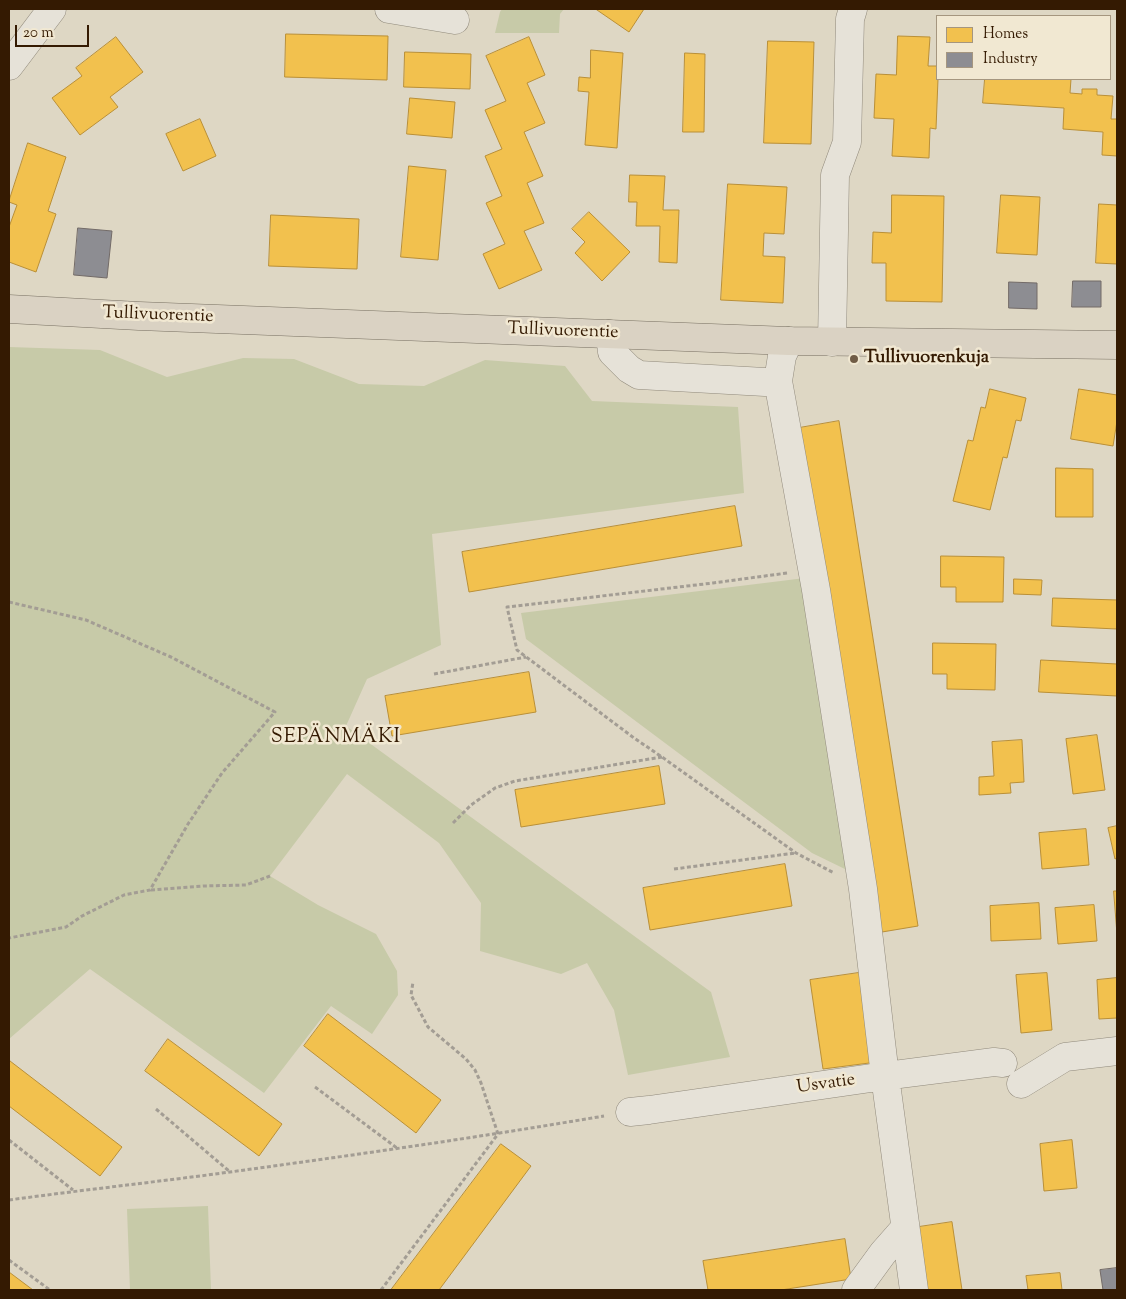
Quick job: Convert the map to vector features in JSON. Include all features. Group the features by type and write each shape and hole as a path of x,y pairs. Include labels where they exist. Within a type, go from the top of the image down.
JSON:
{"main road":[{"name":"Tullivuorentie","path":"9,309 789,342 1117,345"}],"street":[{"path":"9,66 52,9"},
{"path":"389,9 455,20"},
{"path":"832,342 835,175 847,142 850,19 853,9"},
{"path":"610,334 612,352 629,369 639,375 765,382 778,381"},
{"path":"789,342 782,356 778,381 813,569 863,889 885,1076 914,1290"},
{"path":"1020,1084 1065,1056 1117,1051"},
{"name":"Usvatie","path":"639,1111 885,1076 994,1062 1003,1063"},
{"path":"856,1290 883,1253 905,1228"}],"path":[{"path":"813,569 713,583 507,607 517,650 634,738 796,853 863,889"},
{"path":"9,602 86,620 171,657 274,712 222,773 188,824 150,890"},
{"path":"434,674 527,657"},
{"path":"453,823 471,806 495,788 515,781 662,757"},
{"path":"674,869 796,853"},
{"path":"9,938 66,927 82,916 124,895 150,890 246,885 270,876"},
{"path":"413,982 411,995 428,1027 466,1059 475,1070 498,1134"},
{"path":"316,1087 397,1148"},
{"path":"156,1109 230,1172"},
{"path":"9,1200 230,1172 498,1134 639,1111"},
{"path":"380,1290 498,1134"},
{"path":"9,1140 74,1191"},
{"path":"9,1260 50,1290"}],"green space":[{"path":"502,9 564,9 560,14 559,33 495,33"},
{"path":"9,347 100,350 167,377 243,358 294,359 359,384 424,386 485,360 565,366 592,401 738,407 744,493 432,534 441,645 367,679 346,726 711,992 730,1057 628,1075 614,1010 587,963 561,974 480,951 481,903 439,843 347,774 270,876 318,905 376,934 397,971 398,995 372,1034 331,1006 264,1093 90,969 9,1039"},
{"path":"805,578 851,872 812,853 526,639 521,613"},
{"path":"208,1206 211,1290 130,1290 127,1209"}],"building: Homes":[{"path":"644,9 629,32 597,10"},
{"path":"286,34 388,36 387,80 285,77"},
{"path":"898,36 930,37 928,66 936,66 936,80 938,80 936,129 930,128 929,158 892,156 894,119 874,118 876,74 896,75"},
{"path":"116,37 143,72 110,97 118,107 80,135 52,98 82,76 76,68"},
{"path":"529,37 545,75 527,83 545,123 524,132 543,176 527,183 544,223 524,231 542,270 499,289 483,254 505,244 486,203 502,196 485,156 502,149 485,110 506,101 486,56"},
{"path":"768,41 814,42 811,144 764,143"},
{"path":"591,50 623,53 617,148 585,145 589,92 578,91 579,77 590,78"},
{"path":"405,52 471,54 470,89 404,87"},
{"path":"685,53 705,54 704,132 683,132"},
{"path":"985,80 1071,80 1070,93 1082,94 1082,89 1097,89 1097,95 1113,96 1111,119 1117,119 1117,156 1102,155 1103,132 1063,129 1064,108 983,103"},
{"path":"410,98 455,102 452,138 407,134"},
{"path":"200,119 216,156 183,171 166,134"},
{"path":"28,143 66,157 48,211 56,214 36,272 9,262 9,227 17,205 9,201"},
{"path":"409,166 446,170 438,260 401,257"},
{"path":"630,175 665,176 663,210 679,210 677,263 659,262 660,226 636,226 637,202 629,202"},
{"path":"728,184 787,187 784,234 764,233 763,256 785,257 783,303 721,300"},
{"path":"892,195 944,196 942,302 886,301 886,263 872,263 873,232 891,233"},
{"path":"1001,195 1040,197 1037,255 997,253"},
{"path":"1099,204 1117,205 1117,264 1096,263"},
{"path":"589,212 630,252 602,281 575,253 585,242 572,229"},
{"path":"271,215 359,219 357,269 269,266"},
{"path":"990,389 1026,398 1021,421 1016,420 1007,458 1003,457 990,510 953,501 968,440 973,441 981,407 985,408"},
{"path":"1079,389 1117,395 1117,421 1113,446 1071,439"},
{"path":"839,421 918,926 876,933 799,428"},
{"path":"1056,468 1093,469 1093,517 1056,517"},
{"path":"735,506 742,546 469,592 462,552"},
{"path":"941,556 1004,557 1003,602 956,602 956,587 941,587"},
{"path":"1014,579 1042,580 1041,595 1014,594"},
{"path":"1053,598 1117,600 1117,629 1052,626"},
{"path":"933,643 996,644 995,690 947,689 947,674 933,674"},
{"path":"1041,660 1117,664 1117,696 1039,692"},
{"path":"529,672 536,712 392,736 385,696"},
{"path":"1097,735 1105,790 1073,794 1066,739"},
{"path":"1022,740 1024,782 1010,783 1011,793 979,795 979,777 994,776 992,742"},
{"path":"659,766 665,804 521,827 515,790"},
{"path":"1117,826 1117,858 1115,859 1108,828"},
{"path":"1086,829 1089,865 1042,869 1039,833"},
{"path":"785,864 792,906 650,930 643,888"},
{"path":"1114,891 1117,891 1117,934"},
{"path":"1039,903 1041,939 991,941 990,906"},
{"path":"1094,905 1097,941 1058,944 1055,908"},
{"path":"865,972 877,1062 823,1069 810,980"},
{"path":"1047,973 1052,1030 1021,1033 1016,975"},
{"path":"1117,978 1117,1018 1099,1019 1097,980"},
{"path":"328,1014 441,1100 416,1133 304,1046"},
{"path":"168,1039 282,1124 259,1156 145,1071"},
{"path":"10,1061 122,1147 100,1176 9,1106"},
{"path":"1072,1140 1077,1188 1044,1191 1040,1144"},
{"path":"501,1144 531,1166 439,1290 391,1290"},
{"path":"952,1222 962,1290 922,1290 912,1228"},
{"path":"845,1239 851,1279 781,1290 708,1290 703,1261"},
{"path":"9,1272 33,1290 9,1290"},
{"path":"1060,1273 1062,1290 1028,1290 1026,1276"}],"building: Industry":[{"path":"78,228 112,231 107,278 74,275"},
{"path":"1073,281 1101,281 1101,307 1072,307"},
{"path":"1009,282 1037,283 1037,309 1009,308"},
{"path":"1117,1268 1117,1290 1103,1290 1100,1270"}],"place":[{"name":"Tullivuorenkuja","path":"854,359"}],"district":[{"name":"SEPÄNMÄKI","path":"336,739"}]}
